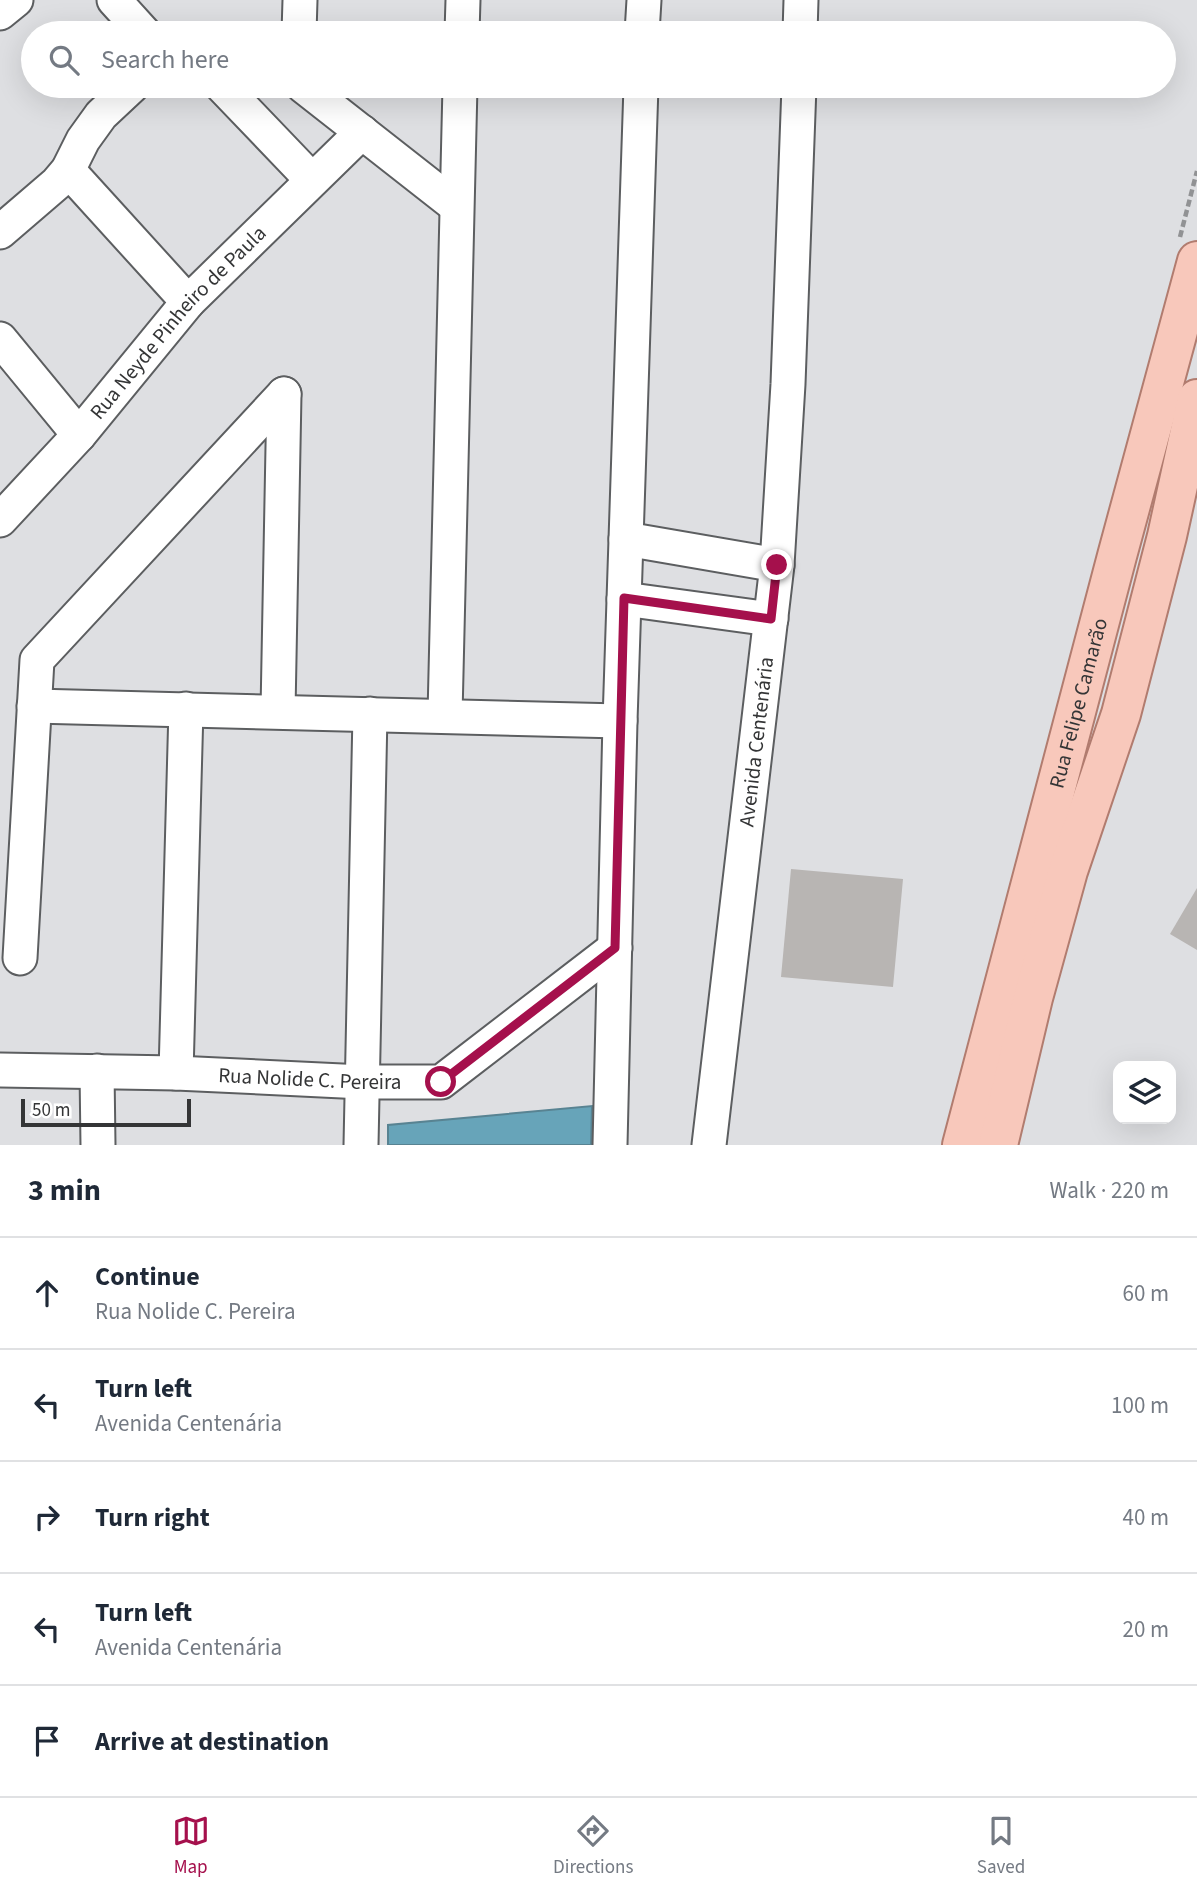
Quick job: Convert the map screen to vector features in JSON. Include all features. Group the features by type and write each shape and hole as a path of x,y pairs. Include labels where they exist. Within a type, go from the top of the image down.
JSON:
{"main road":[{"name":"Rua Felipe Camarão","path":"962,1145 1197,261"},
{"name":"Rua Felipe Camarão","path":"1000,1143 1033,998 1068,871 1121,715 1167,536 1197,399"},
{"path":"1117,556 1131,536 1139,532 1154,537 1156,541 1157,548 1124,679 1121,715"}],"street":[{"path":"0,13 16,0"},
{"path":"114,0 133,21"},
{"path":"299,21 300,0"},
{"path":"463,21 464,0"},
{"path":"643,21 644,0"},
{"path":"801,21 802,0"},
{"path":"0,232 57,183 68,170 101,115 119,98"},
{"path":"233,98 312,180"},
{"path":"318,98 456,206"},
{"path":"445,715 460,98"},
{"path":"610,1145 620,721 641,98"},
{"name":"Avenida Centenária","path":"709,1145 777,565 789,384 799,98"},
{"name":"Rua Neyde Pinheiro de Paula","path":"0,520 79,435 188,302 362,132"},
{"path":"68,170 188,302"},
{"path":"0,339 79,435"},
{"path":"20,958 37,660 284,394 278,711"},
{"path":"626,539 777,565"},
{"path":"624,598 771,619"},
{"path":"34,706 620,721"},
{"path":"176,1073 186,709"},
{"path":"361,1145 370,714"},
{"name":"Rua Nolide C. Pereira","path":"0,1070 97,1070 363,1082 441,1082 615,948"},
{"path":"97,1070 98,1145"}],"water":[{"path":"592,1106 591,1145 388,1145 388,1125"}],"building":[{"path":"791,869 903,879 893,987 781,977"},
{"path":"1197,888 1197,950 1170,934"}],"route":[{"path":"441,1082 615,948 624,598 771,619 777,565"}]}
